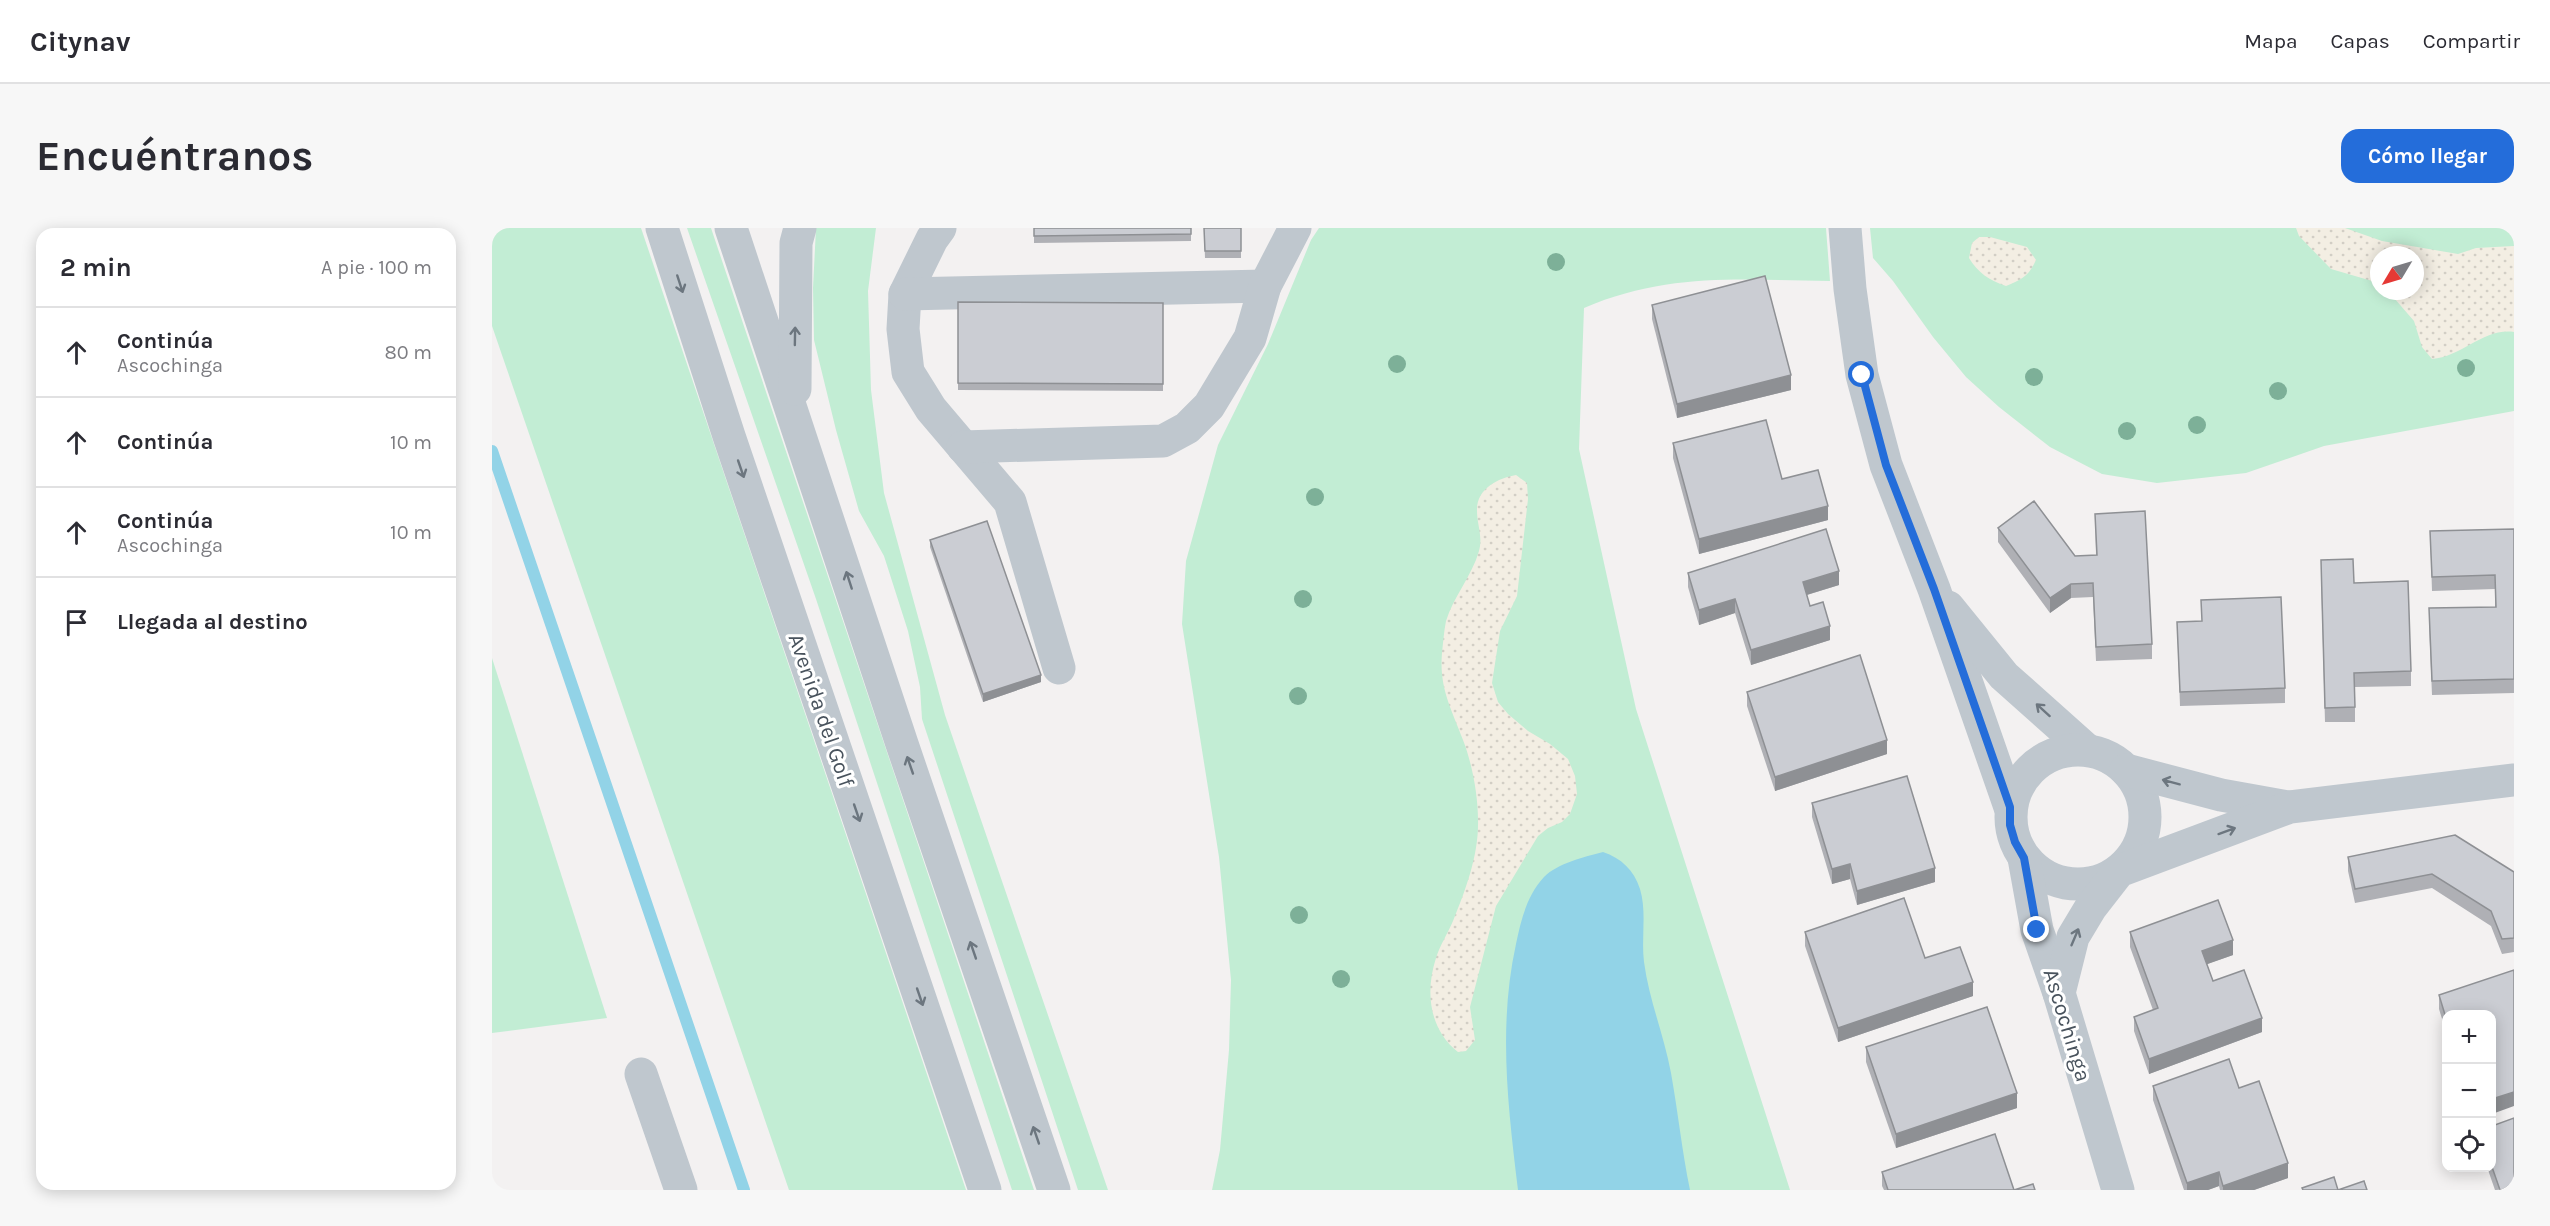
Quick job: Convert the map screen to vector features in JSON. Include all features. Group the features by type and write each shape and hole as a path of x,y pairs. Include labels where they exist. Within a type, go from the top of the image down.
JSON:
{"street":[{"name":"Avenida del Golf","path":"662,228 733,447 986,1190"},
{"path":"731,228 902,744 1054,1190"},
{"path":"794,415 796,243 800,228"},
{"path":"940,228 932,239 905,294 903,329 908,372 931,409 1010,501 1059,668"},
{"path":"963,447 1163,441 1187,428 1209,406 1250,338 1265,286 1295,228"},
{"path":"1845,228 1850,289 1862,375 1886,465 1934,589 2010,807"},
{"path":"905,294 1265,286"},
{"path":"1934,589 2004,676 2086,749"},
{"path":"2059,993 2073,937 2091,907 2119,871 2134,854 2144,833 2145,810 2139,789 2126,770 2108,756 2086,749 2065,750 2045,757 2028,770 2016,787 2010,807 2010,825 2015,842 2024,858 2039,873 2058,882 2079,885 2100,881 2119,871 2290,807 2507,784"},
{"path":"2126,770 2222,795 2290,807"},
{"name":"Ascochinga","path":"2024,858 2037,930 2059,993 2118,1190"},
{"path":"641,1074 681,1190"}],"green space":[{"path":"492,228 641,228 966,1190 789,1190 492,326"},
{"path":"687,228 711,228 1034,1190 1012,1190 816,599"},
{"path":"816,228 876,228 868,291 871,390 884,493 945,715 1108,1190 1078,1190 922,719 920,687 908,631 884,556 859,511 814,340 813,288"},
{"path":"1319,228 1826,228 1830,281 1735,280 1675,283 1615,296 1584,308 1579,449 1636,709 1790,1190 1212,1190 1220,1150 1229,1050 1231,980 1219,857 1182,624 1186,561 1218,445 1268,344 1311,240"},
{"path":"1870,228 2514,228 2514,411 2324,446 2246,473 2157,483 2102,474 2050,447 1999,407 1966,377 1933,337 1893,281 1873,258"},
{"path":"492,658 607,1018 492,1033"}],"sand":[{"path":"2296,228 2345,228 2382,241 2411,246 2370,246 2370,280 2331,269 2299,236"},
{"path":"1979,237 1990,237 2027,247 2036,260 2027,274 2020,279 2006,286 2000,284 1980,272 1969,258 1972,243"},
{"path":"2514,246 2514,332 2492,334 2453,353 2432,359 2422,347 2414,321 2396,300 2424,300 2424,248 2458,254 2476,248"},
{"path":"1516,475 1527,483 1528,499 1517,596 1500,631 1492,683 1498,702 1508,714 1568,759 1575,776 1577,794 1570,814 1562,822 1548,828 1538,836 1496,906 1470,1007 1475,1040 1466,1051 1458,1052 1448,1043 1435,1021 1430,997 1431,984 1438,953 1453,921 1471,871 1478,833 1478,810 1469,759 1444,687 1443,645 1449,612 1479,551 1477,511 1480,497 1495,482"}],"water":[{"path":"1603,852 1626,866 1640,889 1646,976 1671,1073 1690,1190 1518,1190 1508,1097 1506,1036 1507,1005 1520,926 1525,908 1544,877 1564,864"}],"building":[{"path":"1034,228 1191,228 1191,234 1034,236"},
{"path":"1204,228 1241,228 1241,251 1205,251"},
{"path":"1765,276 1791,375 1677,404 1652,305"},
{"path":"958,302 1163,303 1163,384 958,383"},
{"path":"1766,420 1782,479 1818,470 1828,506 1699,539 1673,443"},
{"path":"2034,501 2075,556 2097,555 2095,514 2145,511 2152,644 2096,647 2093,583 2071,584 2050,598 1998,528"},
{"path":"987,521 1041,675 983,694 930,540"},
{"path":"1826,529 1839,571 1803,582 1810,606 1823,602 1830,626 1751,650 1735,599 1699,610 1688,573"},
{"path":"2514,529 2514,679 2432,681 2429,608 2496,607 2495,575 2432,577 2430,531"},
{"path":"2353,559 2354,583 2408,581 2411,671 2354,673 2355,707 2325,708 2321,560"},
{"path":"2281,597 2285,688 2180,692 2177,622 2202,621 2201,600"},
{"path":"1860,655 1887,740 1775,777 1747,692"},
{"path":"1907,776 1935,868 1857,891 1850,864 1832,869 1812,803"},
{"path":"2455,835 2514,872 2514,938 2502,939 2491,911 2432,874 2355,889 2348,857"},
{"path":"1904,898 1925,958 1960,947 1973,982 1838,1028 1805,932"},
{"path":"2218,900 2233,940 2202,951 2213,981 2244,970 2262,1018 2149,1059 2134,1017 2158,1008 2130,932"},
{"path":"2514,970 2514,1092 2496,1098 2496,1010 2444,1010 2439,995"},
{"path":"1987,1007 2017,1093 1896,1134 1866,1047"},
{"path":"2229,1059 2239,1088 2259,1081 2288,1163 2223,1186 2219,1172 2187,1183 2153,1086"},
{"path":"2514,1118 2514,1190 2500,1190 2494,1172 2496,1172 2496,1125"},
{"path":"1995,1134 2014,1190 1888,1190 1882,1172"},
{"path":"2334,1177 2338,1190 2303,1190 2302,1188"},
{"path":"2364,1181 2367,1190 2338,1190"},
{"path":"2033,1184 2035,1190 2014,1190"}],"waterway":[{"path":"492,451 744,1190"}],"route":[{"path":"1862,375 1886,465 1934,589 2010,807 2010,825 2015,842 2024,858 2029,898 2037,930"}]}
